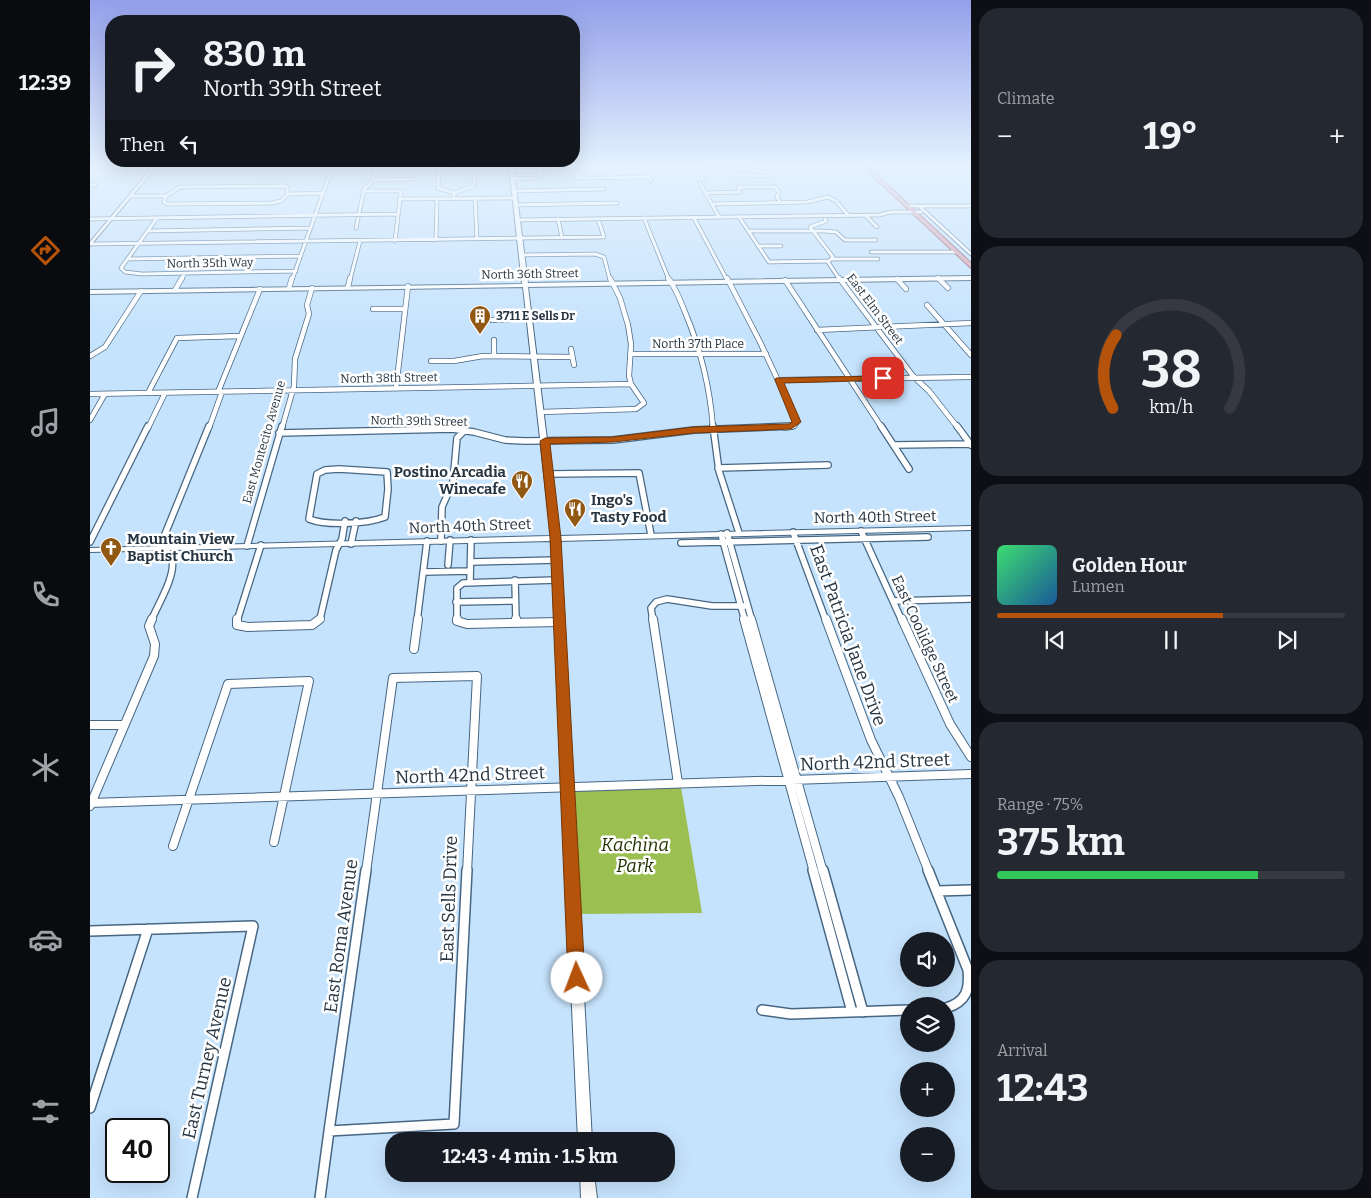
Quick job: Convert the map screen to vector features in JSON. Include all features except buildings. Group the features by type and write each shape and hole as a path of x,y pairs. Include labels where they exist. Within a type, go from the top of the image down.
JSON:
{"main road":[{"path":"91,245 110,221"},
{"path":"517,221 549,474 555,538 585,1132"},
{"path":"927,221 971,266"},
{"path":"931,221 971,258"},
{"path":"943,239 952,239"},
{"name":"North 36th Street","path":"90,292 839,278 971,278"},
{"name":"North 40th Street","path":"90,550 651,535 726,538 739,533 795,536 863,535 971,528"},
{"path":"588,1182 589,1198"}],"street":[{"path":"128,259 155,221"},
{"path":"289,288 313,221"},
{"path":"356,228 357,221"},
{"path":"395,240 396,221"},
{"path":"436,221 436,240"},
{"path":"476,221 477,239"},
{"path":"558,221 562,238"},
{"path":"91,245 604,237 599,221"},
{"path":"645,221 686,314 701,355 707,378 718,468 739,533"},
{"path":"696,221 779,380 971,376"},
{"path":"742,221 769,262 878,259"},
{"path":"812,230 811,225 826,221"},
{"path":"871,221 877,227"},
{"path":"148,231 311,228"},
{"path":"749,232 812,230 836,232 843,239 849,240 876,240"},
{"name":"East Elm Street","path":"812,230 831,254 830,260 839,278 915,378 929,391 970,445"},
{"path":"466,239 467,246"},
{"path":"952,239 971,254"},
{"path":"348,287 360,241"},
{"path":"758,246 781,246"},
{"path":"871,252 956,252"},
{"path":"521,255 598,254 604,258 620,298 628,325 631,354 629,376 631,384 644,403 642,406 624,410 541,412"},
{"path":"128,259 301,256"},
{"name":"North 35th Way","path":"128,259 121,268 125,272 135,274 296,271"},
{"path":"175,290 185,273"},
{"path":"938,278 948,288"},
{"path":"897,279 906,289"},
{"path":"785,280 909,469"},
{"path":"396,388 408,286"},
{"name":"East Montecito Avenue","path":"247,546 295,380 295,359 309,314 307,304 312,288"},
{"path":"90,804 154,656 155,644 149,626 173,570 172,559 161,544 195,464 240,336 260,289"},
{"path":"90,356 105,347 141,291"},
{"path":"927,305 971,355"},
{"path":"373,309 405,308"},
{"path":"492,320 566,317"},
{"path":"817,330 971,324"},
{"path":"148,393 177,338 240,336"},
{"path":"494,340 494,356"},
{"path":"571,349 574,365"},
{"name":"North 37th Place","path":"631,354 766,354"},
{"path":"431,361 494,356 572,357"},
{"name":"North 39th Street","path":"279,432 438,429 464,431 505,440 545,441 628,439 681,431 784,428 796,425 796,420 779,380"},
{"name":"North 38th Street","path":"90,394 631,384"},
{"path":"90,542 165,393"},
{"path":"90,420 105,394"},
{"path":"448,565 442,507 453,482 457,438 464,431"},
{"path":"894,445 970,445"},
{"path":"718,468 828,465"},
{"path":"328,469 386,471 388,475 386,516 380,520 344,521 316,522 309,519 317,474 328,469"},
{"path":"549,474 639,473 651,535"},
{"path":"261,546 237,618 237,625 248,627 312,624 320,618 343,534 344,521"},
{"path":"351,544 356,521"},
{"path":"343,534 353,534"},
{"name":"North 40th Street","path":"863,535 928,537"},
{"name":"East Coolidge Street","path":"863,535 950,724 971,756"},
{"name":"North 40th Street","path":"680,543 726,538 795,536"},
{"name":"East Patricia Jane Drive","path":"795,536 871,740 899,798 968,970 969,990 965,998 955,1005"},
{"path":"726,538 764,676 788,780 848,957 863,1012"},
{"path":"470,582 471,540"},
{"path":"414,649 427,541"},
{"path":"471,562 556,560"},
{"path":"424,572 470,571"},
{"path":"515,580 516,623"},
{"path":"558,580 470,582 458,586 456,602 457,621 461,623 560,622"},
{"path":"678,783 650,612 651,608 656,602 667,599 712,606 745,606"},
{"path":"894,601 970,600"},
{"path":"456,602 515,601"},
{"name":"East Roma Avenue","path":"320,1198 393,678 477,676"},
{"name":"East Sells Drive","path":"329,1131 454,1124 477,676"},
{"path":"764,676 797,779 837,958 852,1012"},
{"path":"173,846 228,684 309,682 274,842"},
{"path":"90,725 123,725"},
{"name":"North 42nd Street","path":"90,804 568,786 971,774"},
{"path":"937,891 971,890"},
{"name":"East Turney Avenue","path":"148,930 253,926 192,1198"},
{"path":"90,931 148,930 90,1108"},
{"path":"837,958 848,957"},
{"path":"762,1010 791,1014 900,1010"}],"green space":[{"name":"Kachina Park","path":"681,787 702,913 581,914 575,792"}],"place":[{"name":"3711 E Sells Dr","path":"480,335"},
{"name":"Postino Arcadia Winecafe","path":"522,500"},
{"name":"Ingo's Tasty Food","path":"575,528"},
{"name":"Mountain View Baptist Church","path":"111,567"}],"route":[{"path":"577,978 555,538 545,441 613,440 694,430 791,427 796,425 797,422 779,380 883,378"}]}
